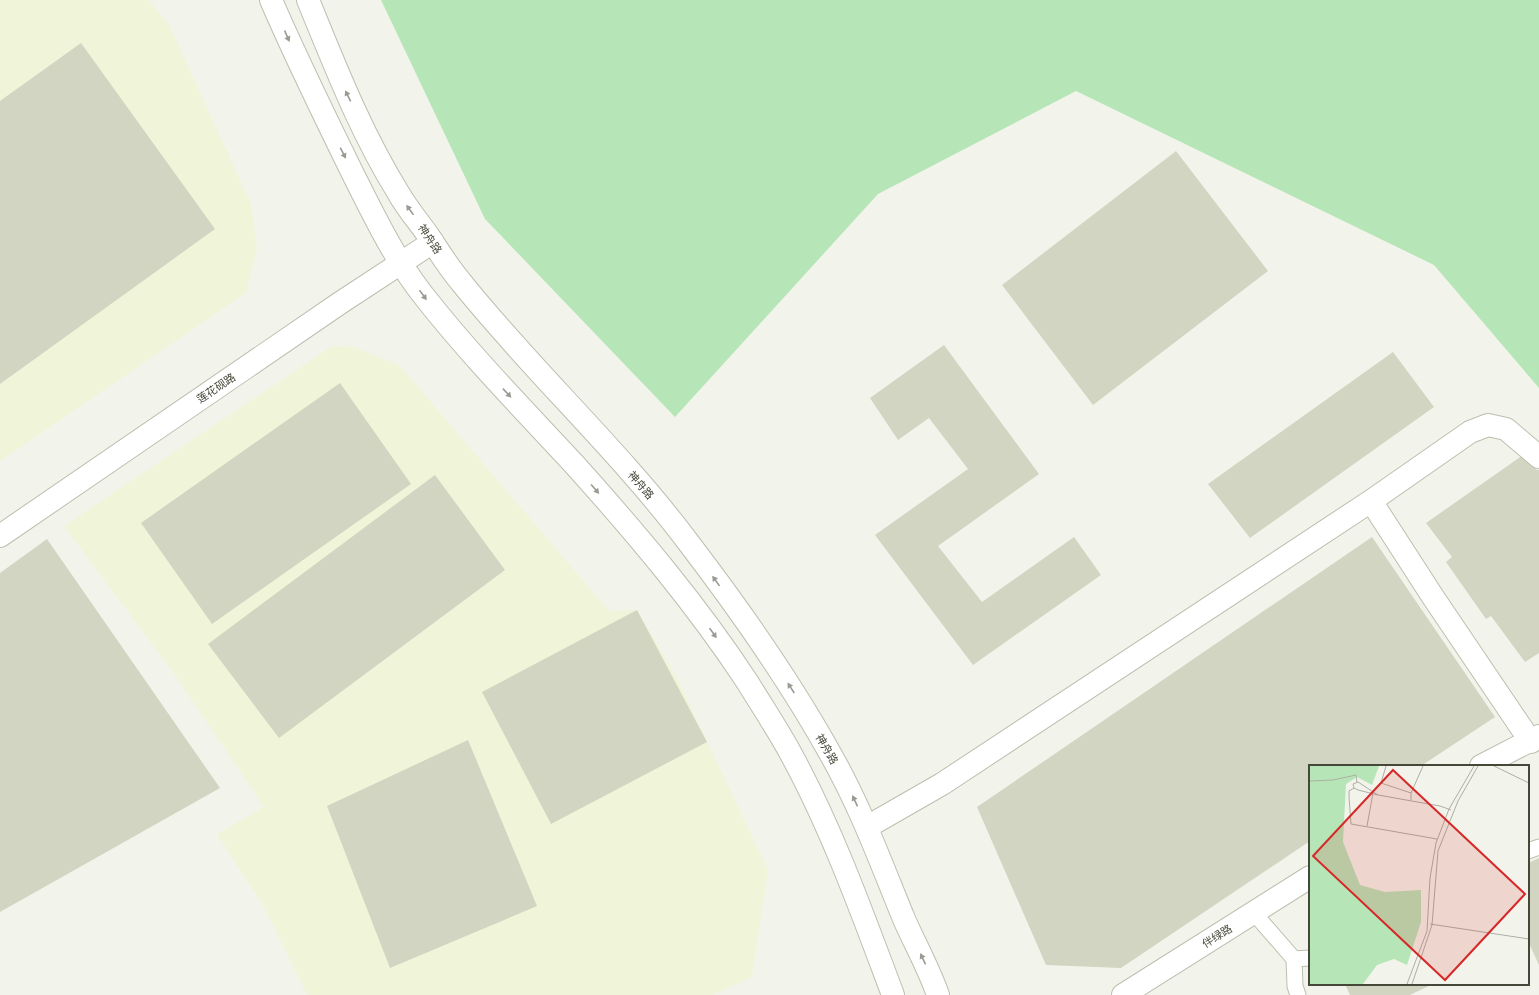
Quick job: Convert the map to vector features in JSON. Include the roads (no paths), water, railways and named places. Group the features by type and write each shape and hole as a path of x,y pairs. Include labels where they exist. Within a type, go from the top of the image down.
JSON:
{"street":[{"path":"271,0 310,89 400,263 427,301 489,374 575,466 659,562 702,617 746,681 791,754 820,813 862,913 893,995"},
{"name":"神舟路","path":"308,0 342,83 374,151 400,196 459,280 499,327 616,456 687,541 758,639 801,705 835,761 867,827 938,995"},
{"name":"莲花砚路","path":"0,536 433,242"},
{"path":"867,827 942,784 1371,501 1470,432 1488,425 1506,429 1539,457"},
{"path":"1371,501 1433,597 1536,742 1485,764"},
{"name":"伴绿路","path":"1123,995 1309,878"}],"lane":[{"path":"1529,851 1539,847"},
{"path":"1254,913 1294,959 1295,986 1298,995"},
{"path":"1294,959 1309,958"}]}
